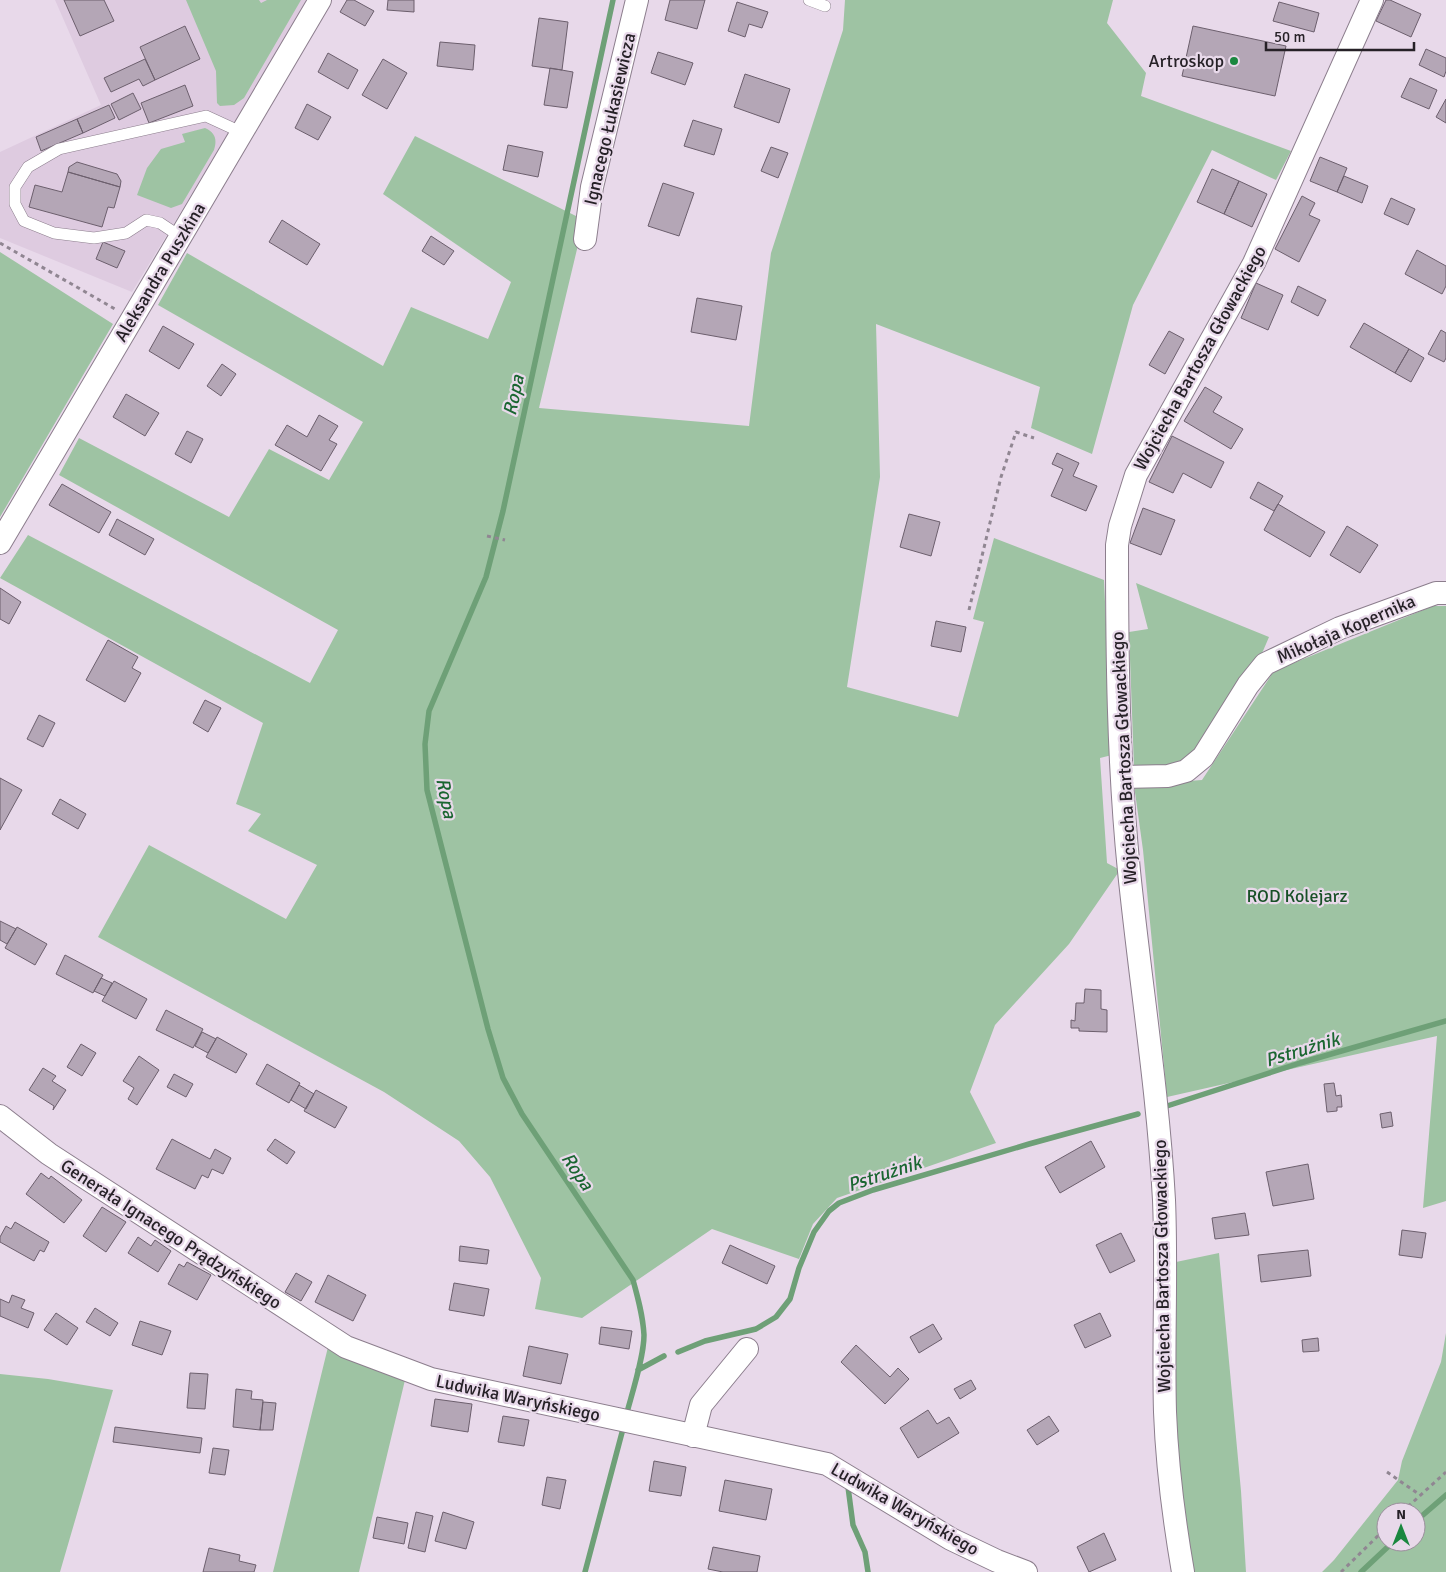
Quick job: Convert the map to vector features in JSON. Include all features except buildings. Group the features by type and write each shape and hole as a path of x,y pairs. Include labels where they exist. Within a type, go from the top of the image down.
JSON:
{"street":[{"name":"Aleksandra Puszkina","path":"0,543 320,0"},
{"name":"Ignacego Łukasiewicza","path":"585,239 592,187 637,0"},
{"name":"Wojciecha Bartosza Głowackiego","path":"1183,1572 1171,1483 1165,1415 1164,1201 1157,1117 1129,868 1122,777 1117,663 1117,545 1120,526 1136,475 1254,264 1372,0"},
{"name":"Mikołaja Kopernika","path":"1122,777 1168,776 1186,771 1203,757 1264,664 1340,628 1436,593 1446,593"},
{"name":"Generała Ignacego Prądzyńskiego","path":"0,1116 49,1154 346,1347"},
{"name":"Ludwika Waryńskiego","path":"346,1347 431,1379 827,1464 951,1539 997,1561 1026,1572"},
{"path":"693,1436 701,1405 747,1349"}],"lane":[{"path":"809,0 825,6"},
{"path":"181,237 160,223 146,220 126,233 94,238 54,233 24,221 14,204 15,187 28,167 59,149 206,116 243,133"}],"path":[{"path":"0,243 133,319"},
{"path":"969,610 1001,477 1016,432 1034,438"},
{"path":"488,536 505,540"},
{"path":"1387,1472 1420,1495"},
{"path":"1413,1502 1446,1472"},
{"path":"1342,1572 1376,1538"}],"shaded area":[{"path":"55,0 310,0 132,292 0,238 0,152 101,105"}],"green space":[{"path":"186,0 259,0 261,3 267,0 301,0 244,98 234,105 220,106 217,103 216,71"},
{"path":"845,0 1113,0 1107,23 1146,73 1141,96 1291,151 1276,180 1212,150 1133,305 1092,454 1031,428 1040,387 876,324 880,477 847,687 958,717 984,622 973,619 994,538 1104,580 1112,755 1100,758 1107,863 1120,870 1069,944 995,1025 970,1092 996,1143 837,1198 813,1224 799,1259 712,1229 582,1318 535,1309 541,1278 490,1177 459,1141 384,1092 98,937 149,845 286,919 317,865 248,831 261,814 236,804 263,723 0,578 28,535 310,683 338,630 59,475 79,438 229,517 269,449 329,480 363,422 158,305 187,253 383,366 411,307 488,339 511,282 383,194 415,136 584,220 539,408 749,426 771,253 843,30"},
{"path":"205,128 215,137 214,150 182,204 171,208 137,195 147,168 161,149 185,142 182,134"},
{"path":"0,252 113,324 0,517"},
{"path":"1136,583 1269,637 1263,651 1211,737 1181,764 1134,767 1129,632 1148,629"},
{"name":"ROD Kolejarz","path":"1433,606 1446,606 1446,1201 1423,1208 1437,1036 1167,1097 1143,850 1134,785 1202,780 1274,671"},
{"path":"1219,1253 1241,1491 1246,1572 1194,1572 1181,1482 1173,1404 1176,1262"},
{"path":"1446,1333 1446,1572 1322,1572 1376,1508 1376,1552 1426,1552 1426,1502 1380,1502 1398,1480 1402,1461 1441,1362"},
{"path":"328,1347 405,1380 359,1572 273,1572"},
{"path":"0,1374 48,1379 113,1390 60,1572 0,1572"}],"waterway":[{"name":"Ropa","path":"613,0 503,511 486,577 429,711 425,744 427,790 488,1029 503,1078 522,1114 633,1280 644,1335 640,1364 626,1416"},
{"name":"Pstrużnik","path":"1167,1106 1300,1063 1446,1021"},
{"name":"Pstrużnik","path":"678,1352 705,1341 756,1329 776,1317 790,1299 799,1268 814,1232 829,1211 839,1203 873,1190 1138,1114"},
{"name":"Pstrużnik","path":"638,1370 664,1356"},
{"name":"Ropa","path":"585,1572 624,1425"},
{"path":"848,1487 853,1525 865,1552 868,1572"},
{"path":"1426,1512 1446,1495"},
{"path":"1361,1572 1382,1552"}],"place":[{"name":"Artroskop","path":"1234,61"}]}
